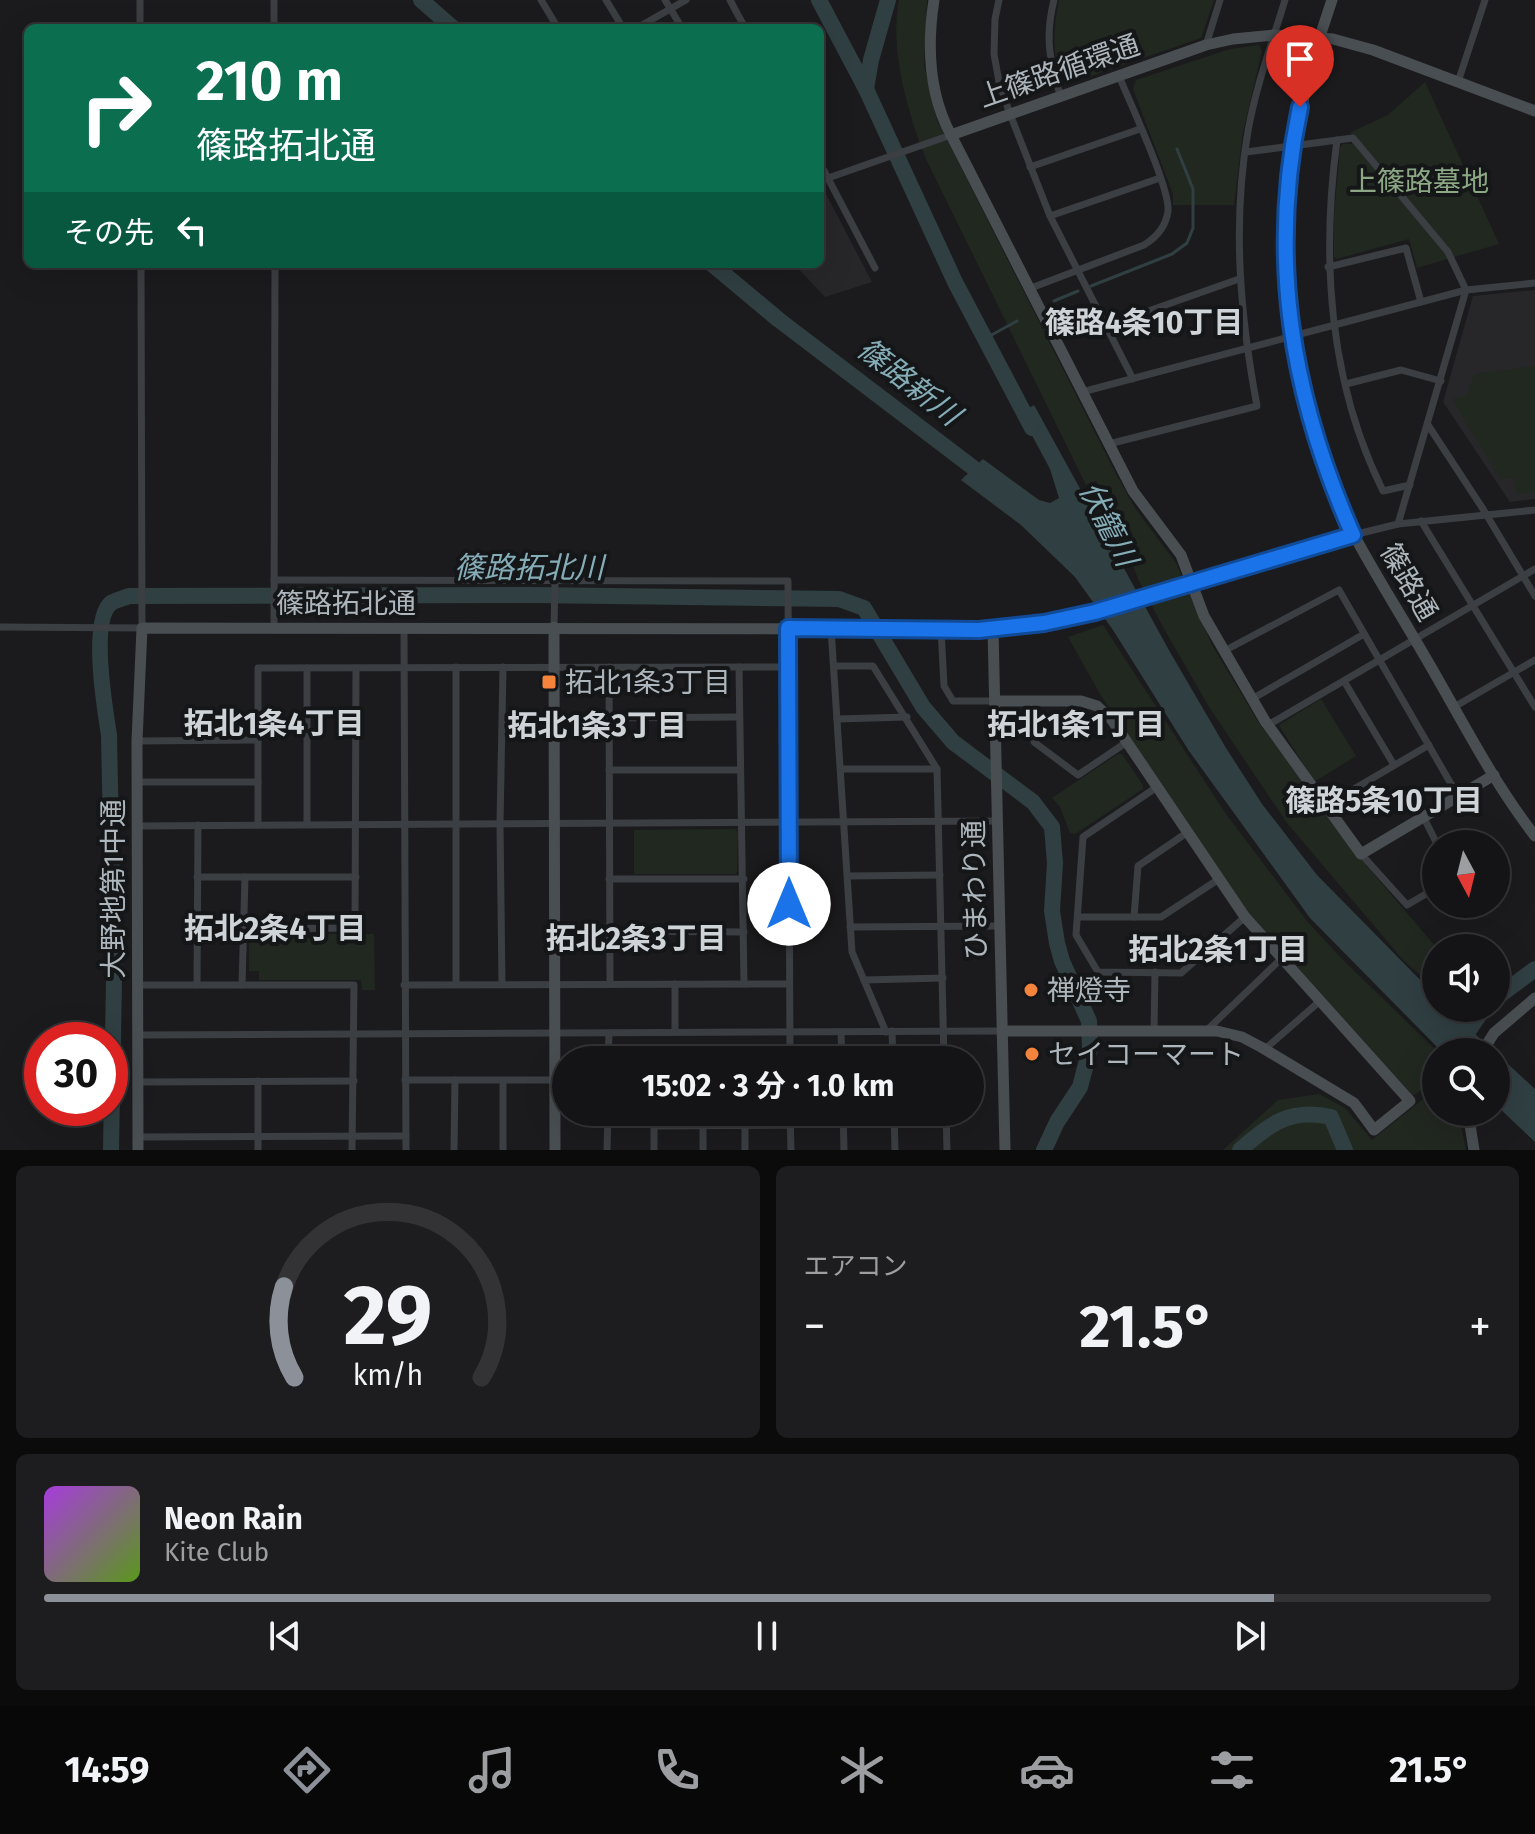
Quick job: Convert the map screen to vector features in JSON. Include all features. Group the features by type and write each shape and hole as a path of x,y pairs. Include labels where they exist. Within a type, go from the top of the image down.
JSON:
{"street":[{"path":"140,0 140,24"},
{"path":"274,0 274,24"},
{"path":"541,0 556,24"},
{"path":"606,0 621,24"},
{"path":"665,0 680,24"},
{"path":"644,24 686,0"},
{"path":"730,0 743,24"},
{"name":"上篠路循環通","path":"934,0 930,24 930,63 951,135 1206,45 1274,35 1320,36 1373,50 1535,111"},
{"path":"999,0 994,54 1010,114 1050,216 1133,379"},
{"path":"1054,0 1047,48 1061,97"},
{"path":"1206,45 1220,0"},
{"path":"1109,444 1257,406 1239,279 1239,221 1246,152 1260,77 1285,0"},
{"name":"篠路通","path":"1332,0 1304,90 1293,145 1285,243 1292,337 1315,439 1353,535 1494,775 1530,821 1535,836"},
{"path":"1458,82 1485,0"},
{"path":"1031,288 1144,245 1157,237 1168,215 1160,178 1119,76"},
{"path":"1030,167 1140,129"},
{"path":"828,178 951,135 1133,491 1181,555 1204,616 1268,725 1361,854 1407,905 1422,896"},
{"path":"1246,152 1353,138 1448,252 1466,290 1398,524"},
{"path":"1337,140 1330,204 1328,267 1334,326 1346,384 1374,474 1383,491 1410,485"},
{"path":"824,170 875,268"},
{"path":"1050,216 1160,178"},
{"path":"1328,267 1406,248 1421,302"},
{"path":"0,627 142,628 141,268"},
{"path":"274,626 275,268"},
{"path":"1106,326 1239,279"},
{"path":"1082,392 1466,290 1535,283"},
{"path":"1346,384 1401,370 1441,381"},
{"path":"1428,425 1535,596"},
{"path":"1353,535 1398,524 1535,510"},
{"path":"1421,521 1535,707"},
{"name":"篠路拓北通","path":"142,628 993,629 1070,617 1353,535"},
{"path":"1268,725 1535,569"},
{"path":"274,582 788,581 790,1046"},
{"path":"554,1046 555,583"},
{"path":"1224,651 1339,590 1458,796"},
{"path":"404,627 406,1150"},
{"name":"大野地第1中通","path":"138,1150 136,782 142,628"},
{"path":"831,628 852,952 889,1031 891,1046"},
{"path":"138,1035 1207,1030 1242,1037 1265,1049 1354,1103 1374,1130 1410,1101 1245,917 1112,720 1097,706 1081,701 953,701 944,686 941,629"},
{"name":"ひまわり通","path":"993,629 1005,1150"},
{"path":"1252,699 1364,634"},
{"path":"1454,707 1535,660"},
{"path":"834,666 873,666 937,769 944,1046"},
{"path":"456,667 456,984"},
{"path":"502,984 500,824 503,667"},
{"path":"609,667 610,984"},
{"path":"739,667 744,984"},
{"path":"258,825 258,668 788,667"},
{"path":"307,668 307,824"},
{"path":"243,929 355,928 356,668"},
{"path":"1344,681 1394,765"},
{"path":"1033,700 1034,742 1078,775 1127,742"},
{"path":"609,718 739,717"},
{"path":"837,719 907,717"},
{"path":"137,741 258,740"},
{"path":"1325,806 1429,745"},
{"path":"841,769 937,769"},
{"path":"609,770 740,770"},
{"path":"1361,854 1494,775"},
{"path":"136,782 258,782"},
{"path":"1157,787 1083,837 1076,935 1098,972 1181,973 1245,917"},
{"path":"1424,818 1430,830"},
{"path":"137,826 997,821"},
{"path":"197,985 198,825"},
{"path":"1134,917 1138,866 1188,832"},
{"path":"848,876 940,875"},
{"path":"197,877 356,877"},
{"path":"242,985 245,877"},
{"path":"609,879 744,879"},
{"path":"1078,917 1161,917 1219,879"},
{"path":"850,927 999,926"},
{"path":"610,931 744,932"},
{"path":"1207,1030 1282,958"},
{"path":"1154,1030 1155,972"},
{"path":"864,980 943,978"},
{"path":"675,984 675,1032"},
{"path":"404,985 789,984"},
{"path":"137,985 354,985 352,1150"},
{"path":"1491,1038 1507,1020 1535,998"},
{"path":"1265,1049 1320,1001"},
{"path":"841,1032 842,1046"},
{"path":"609,1033 609,1046"},
{"path":"405,1080 552,1080"},
{"path":"454,1150 455,1080"},
{"path":"258,1081 258,1150"},
{"path":"138,1082 354,1081"},
{"path":"503,1081 503,1150"},
{"path":"555,1126 555,1150"},
{"path":"607,1150 608,1126"},
{"path":"654,1126 654,1150"},
{"path":"703,1126 703,1150"},
{"path":"745,1126 745,1150"},
{"path":"790,1126 791,1150"},
{"path":"843,1126 844,1150"},
{"path":"894,1126 895,1150"},
{"path":"946,1126 947,1150"},
{"path":"1470,1126 1474,1150"},
{"path":"138,1137 406,1136"}],"shaded area":[{"path":"824,195 872,282 825,297 798,268 824,268"},
{"path":"1535,290 1535,499 1510,502 1443,402 1473,296"},
{"path":"1034,405 1170,652 1262,804 1317,875 1422,982 1422,1022 1463,1022 1479,1038 1428,1038 1310,918 1189,751 1113,630 1075,577 1021,525 961,480 983,459 1039,500 1050,503 1059,498 1050,469 1020,413"},
{"path":"1510,1066 1535,1089 1535,1142 1510,1118"}],"green space":[{"path":"899,0 927,0 924,65 937,120 1116,474 1135,508 1176,563 1212,645 1257,720 1348,844 1425,934 1422,934 1422,977 1404,961 1287,823 1209,707 1163,627 1138,579 1115,517 1096,481 1086,485 926,159 902,81 896,39"},
{"path":"1059,0 1214,0 1201,38 1068,84 1061,81 1055,51"},
{"path":"1259,45 1262,51 1243,132 1234,205 1173,205 1173,194 1133,89 1136,80 1230,49"},
{"name":"上篠路墓地","path":"1425,82 1499,244 1417,268 1409,239 1337,259 1334,257 1334,215 1340,148 1343,144 1352,144 1351,132 1388,115"},
{"path":"1535,366 1535,491 1517,494 1514,478 1500,479 1452,399 1466,396 1475,374"},
{"path":"1103,625 1226,814 1307,921 1424,1038 1422,1090 1413,1096 1248,912 1100,694 1068,637"},
{"path":"1321,699 1356,756 1314,782 1279,725"},
{"path":"1122,754 1143,789 1075,834 1070,833 1060,807 1052,798"},
{"path":"735,829 738,832 735,874 634,874 634,830"},
{"path":"252,934 374,934 375,990 362,990 361,980 259,980 259,971 249,971 249,937"},
{"path":"1319,1094 1345,1108 1372,1140 1422,1100 1422,1126 1461,1126 1466,1150 1223,1150 1278,1100"}],"waterway":[{"name":"篠路新川","path":"421,0 448,24"},
{"name":"伏籠川","path":"819,0 866,89 955,282 1032,428"},
{"path":"866,89 888,0"},
{"path":"1091,286 1172,254 1187,243 1193,228 1193,189 1177,149"},
{"name":"篠路新川","path":"717,268 779,320 988,479"},
{"path":"1054,301 1078,291"},
{"path":"986,338 1017,321"},
{"name":"篠路拓北川","path":"111,1150 114,981 109,735 100,646 101,627 111,603 129,596 532,595 839,599 864,608 923,707 953,742 1033,802 1052,827 1055,863 1052,911 1057,943 1089,1021 1090,1049 1080,1087 1057,1122 1044,1150"},
{"path":"1510,988 1535,969"},
{"path":"1466,1038 1474,1022"},
{"name":"篠路拓北川","path":"1240,1150 1281,1120 1304,1115 1331,1117 1345,1150"}],"place":[{"name":"拓北1条3丁目","path":"549,682"},
{"name":"禅燈寺","path":"1031,990"},
{"name":"セイコーマート","path":"1032,1054"}],"district":[{"name":"篠路4条10丁目","path":"1144,323"},
{"name":"拓北1条4丁目","path":"274,724"},
{"name":"拓北1条1丁目","path":"1076,725"},
{"name":"拓北1条3丁目","path":"597,726"},
{"name":"篠路5条10丁目","path":"1384,801"},
{"name":"拓北2条4丁目","path":"275,929"},
{"name":"拓北2条3丁目","path":"636,939"},
{"name":"拓北2条1丁目","path":"1218,950"}],"route":[{"path":"789,904 788,628 979,630 1044,623 1095,612 1353,535 1315,439 1290,323 1285,243 1291,163 1300,107"}]}
